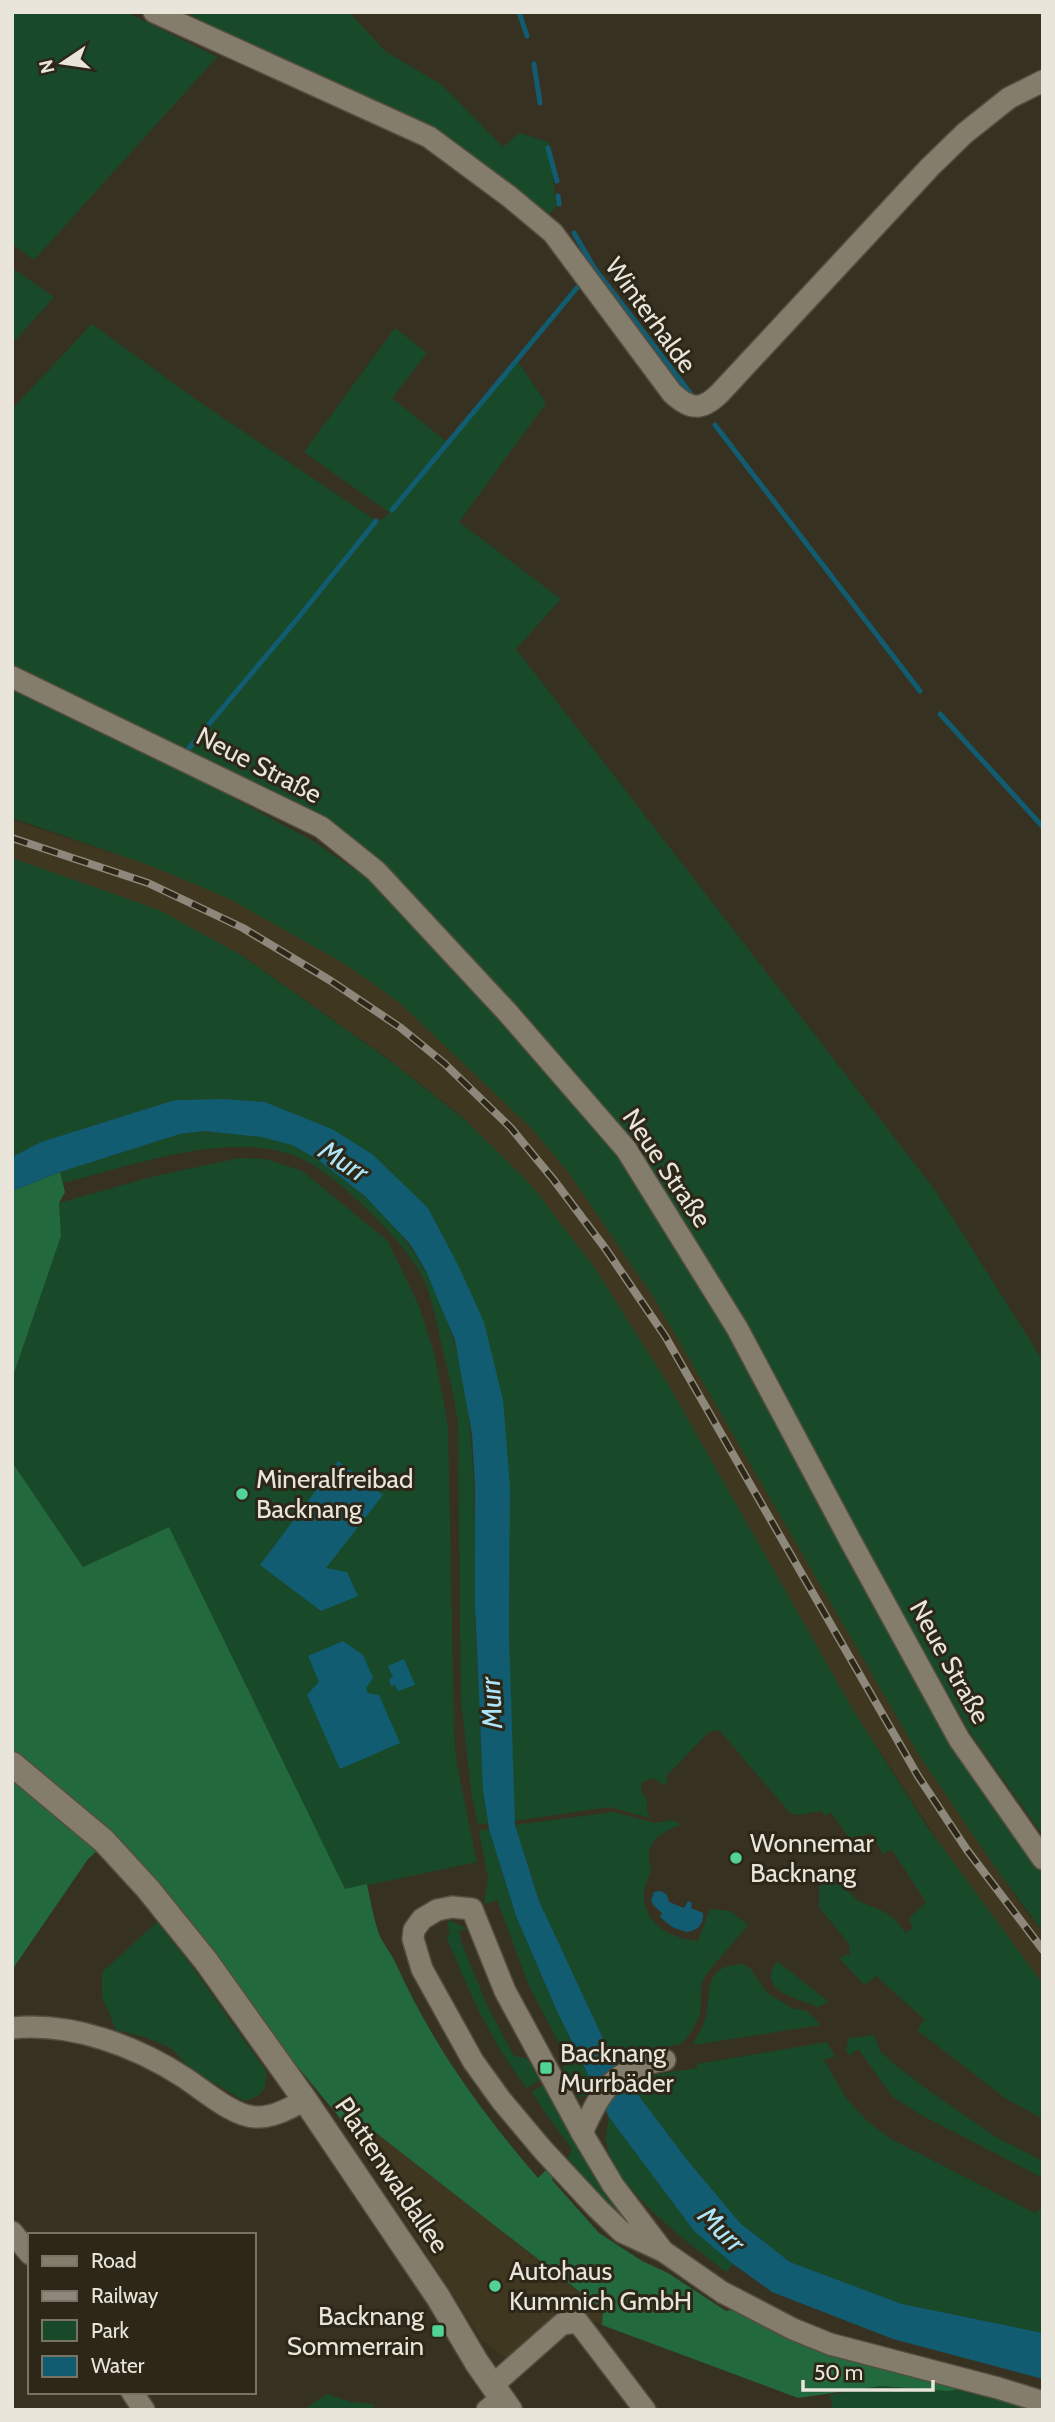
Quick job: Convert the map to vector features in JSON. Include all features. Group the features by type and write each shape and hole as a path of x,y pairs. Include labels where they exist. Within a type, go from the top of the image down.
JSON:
{"street":[{"name":"Winterhalde","path":"154,12 429,137 470,167 553,233 672,393 692,407 706,404 720,393 930,167 965,133 1009,98 1043,81"},
{"name":"Neue Straße","path":"12,677 321,827 376,871 553,1065 626,1149 737,1328 959,1739 1043,1858"},
{"path":"12,1764 104,1842 148,1889 206,1961 304,2100"},
{"path":"663,2251 613,2185 586,2124 505,1991 472,1909 453,1907 429,1914 414,1930 413,1944 432,1989 473,2061 528,2132 622,2232 663,2251 722,2292 793,2329 830,2344 1043,2402"},
{"name":"Plattenwaldallee","path":"12,2028 52,2028 114,2043 151,2059 236,2112 252,2118 266,2117 304,2100 438,2297 498,2401"},
{"path":"586,2124 605,2089 622,2074 647,2063 665,2060"},
{"path":"12,2232 28,2251"},
{"path":"498,2401 562,2324 578,2322 645,2410"},
{"path":"133,2394 144,2410"}],"shaded area":[{"path":"12,820 149,865 228,897 346,964 399,1003 533,1129 569,1173 655,1297 919,1755 1024,1909 1043,1932 1043,1985 944,1850 852,1708 637,1335 594,1267 531,1186 463,1117 386,1057 242,955 159,910 12,858"},
{"path":"357,2118 603,2311 602,2325 579,2316 558,2317 507,2359 481,2339 344,2123"}],"green space":[{"path":"12,12 126,12 217,57 34,260 12,244"},
{"path":"185,12 349,12 385,51 442,85 503,147 519,133 549,142 556,206 551,213 539,215 469,158"},
{"path":"12,268 54,297 12,344"},
{"path":"92,324 198,401 378,522 390,513 304,452 395,328 427,353 392,398 448,443 517,360 546,403 459,522 561,599 516,649 935,1190 1043,1361 1043,1835 971,1734 631,1144 322,820 12,664 12,409"},
{"path":"12,689 183,771 313,841 370,880 620,1149 734,1337 952,1743 1043,1875 1043,1932 919,1755 654,1298 569,1173 533,1130 400,1003 345,964 228,898 149,865 12,818"},
{"path":"12,858 159,910 241,955 385,1057 463,1118 532,1186 594,1267 668,1384 852,1708 926,1825 1043,1984 1043,2119 1005,2098 917,2030 925,2020 876,1976 864,1985 839,1958 850,1954 849,1944 819,1907 819,1875 845,1873 849,1891 853,1896 889,1915 906,1933 913,1928 909,1919 926,1902 892,1850 883,1854 871,1833 851,1841 831,1812 826,1816 821,1811 798,1815 790,1813 719,1730 709,1732 666,1776 667,1782 663,1785 654,1778 642,1782 641,1792 647,1798 647,1812 651,1818 609,1807 514,1821 509,1634 510,1487 484,1322 332,1129 265,1102 225,1099 175,1100 41,1142 12,1157"},
{"path":"204,1131 283,1141 308,1153 350,1184 394,1226 426,1272 448,1322 462,1374 470,1430 474,1486 476,1649 488,1823 478,1825 471,1790 461,1700 458,1421 432,1305 424,1280 411,1258 384,1226 333,1179 302,1159 274,1150 245,1147 199,1150 153,1159 63,1183 60,1172 180,1134"},
{"name":"Mineralfreibad Backnang","path":"239,1158 266,1159 302,1171 388,1241 419,1306 435,1356 448,1426 454,1732 456,1760 477,1862 345,1890 169,1527 83,1567 12,1462 12,1379 61,1236 59,1203 151,1177"},
{"path":"60,1172 65,1192 59,1203 61,1236 12,1379 12,1191"},
{"path":"12,1462 83,1567 169,1527 345,1889 367,1884 379,1935 426,2023 477,2102 538,2178 549,2167 555,2172 552,2180 599,2233 726,2311 736,2309 965,2388 948,2391 881,2386 798,2398 602,2325 603,2310 357,2118 344,2123 110,1839 88,1859 12,1970"},
{"path":"613,1812 655,1823 673,1820 681,1825 659,1836 650,1850 651,1870 644,1890 645,1904 653,1921 660,1928 678,1937 698,1941 710,1909 730,1911 748,1925 704,1977 699,2016 683,2043 628,2057 615,2064 539,1901 515,1825"},
{"path":"489,1829 516,1916 556,2009 595,2085 586,2096 578,2097 562,2067 566,2065 560,2054 563,2051 529,1986 497,1900 484,1904 488,1878 479,1831"},
{"path":"451,1921 468,1929 459,1930 461,1941 486,2003 514,2056 527,2058 540,2080 527,2088 491,2034 471,1995 446,1935 450,1934 447,1922"},
{"path":"157,1922 266,2071 265,2087 255,2097 244,2101 191,2069 171,2048 116,2030 102,1996 102,1972"},
{"path":"777,1961 829,2002 817,2007 791,1997 775,1987 771,1980"},
{"path":"741,1964 750,1968 767,1993 792,2008 807,2011 821,2025 693,2045 705,2021 714,1976 728,1966"},
{"path":"874,2035 880,2051 932,2093 996,2137 1043,2161 1043,2178 921,2115 893,2097 858,2049 849,2056 846,2050 849,2038"},
{"path":"827,2042 835,2057 823,2059 847,2099 867,2121 891,2139 1035,2213 1043,2207 1043,2333 902,2304 790,2262 741,2224 688,2161 632,2086 652,2075 697,2068 697,2064"},
{"path":"544,2084 631,2224 624,2226 568,2158 572,2149 532,2092"},
{"path":"609,2117 694,2231 733,2264 726,2272 673,2230 636,2194 621,2175 611,2156 606,2138"},
{"path":"881,2386 948,2391 965,2388 1037,2410 833,2410 830,2395"},
{"path":"327,2394 351,2402 374,2404 373,2410 303,2410"}],"water":[{"name":"Murr","path":"225,1099 265,1102 332,1129 372,1154 428,1208 484,1322 503,1400 510,1487 509,1634 515,1825 539,1901 615,2064 688,2161 741,2224 790,2262 902,2304 1043,2333 1043,2379 893,2339 772,2292 694,2231 609,2117 556,2009 516,1916 489,1829 483,1789 475,1605 472,1434 455,1340 426,1271 410,1244 365,1196 317,1159 292,1145 262,1137 204,1131 180,1134 60,1172 12,1191 12,1157 41,1142 175,1100"},
{"path":"338,1461 383,1495 326,1568 347,1572 358,1596 321,1611 260,1565"},
{"path":"343,1641 363,1655 373,1678 366,1688 368,1693 379,1695 400,1743 340,1769 307,1695 319,1682 308,1656"},
{"path":"404,1659 415,1685 398,1691 395,1685 391,1686 389,1679 393,1677 388,1666"},
{"path":"661,1891 667,1895 669,1902 684,1908 688,1901 692,1903 691,1908 703,1913 699,1927 686,1932 672,1927 660,1917 662,1913 651,1901 654,1892"}],"waterway":[{"path":"519,12 527,36"},
{"path":"534,64 540,103"},
{"path":"548,148 557,181"},
{"path":"558,196 559,204"},
{"path":"574,233 595,269 691,394"},
{"path":"392,510 581,283"},
{"path":"715,425 920,691"},
{"path":"189,748 376,521"},
{"path":"940,714 1043,827"}],"railway":[{"path":"12,838 148,883 243,928 331,981 401,1028 445,1064 511,1128 605,1248 665,1336 918,1776 967,1850 1043,1950"}],"place":[{"name":"Mineralfreibad Backnang","path":"242,1494"},
{"name":"Wonnemar Backnang","path":"736,1858"},
{"name":"Backnang Murrbäder","path":"546,2068"},
{"name":"Autohaus Kummich GmbH","path":"495,2286"},
{"name":"Backnang Sommerrain","path":"438,2331"}]}
